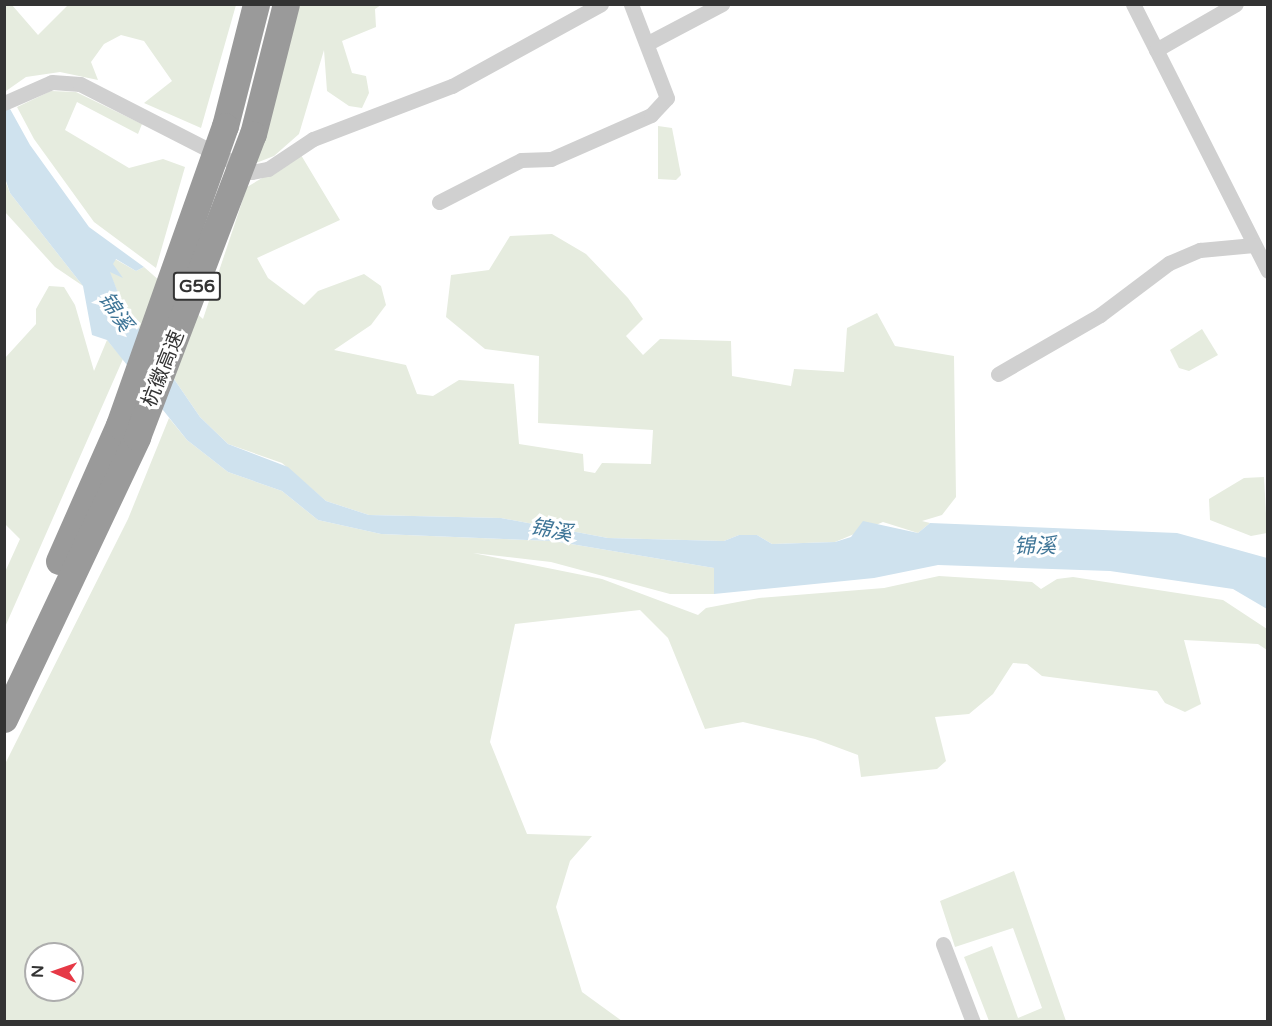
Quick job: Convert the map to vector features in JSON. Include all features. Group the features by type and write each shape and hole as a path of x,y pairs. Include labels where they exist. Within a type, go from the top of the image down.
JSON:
{"highway":[{"name":"杭徽高速","path":"4,683 128,431 225,126 256,4"},
{"name":"杭徽高速","path":"4,719 253,134 286,4"}],"street":[{"path":"9,100 52,82 80,84 252,172 268,169 313,139 452,86 601,4"},
{"path":"439,202 521,159 551,159 651,115 667,98 648,43 631,4"},
{"path":"648,43 722,4"},
{"path":"1133,4 1268,270"},
{"path":"1155,50 1236,4"},
{"path":"998,374 1100,315 1169,263 1200,250 1254,245"},
{"path":"943,944 974,1022"}],"shaded area":[{"path":"4,5 12,5 38,35 68,5 236,5 201,128 144,103 172,81 144,41 121,35 104,44 91,62 98,80 60,72 26,77 6,91"},
{"path":"298,5 381,5 375,9 376,27 342,41 352,73 366,76 369,93 362,108 349,106 327,91 324,50 299,134 274,156 256,163"},
{"path":"51,91 76,92 142,124 138,134 77,102 65,130 129,168 163,159 185,167 156,268 94,222 34,139 17,107"},
{"path":"658,126 672,128 681,175 676,180 658,179"},
{"path":"301,155 340,220 257,258 268,278 304,305 318,291 364,274 381,286 386,305 371,325 334,350 406,365 417,394 433,396 459,380 514,384 519,444 583,454 584,471 595,473 602,463 651,464 653,430 538,423 539,356 485,349 446,317 451,275 489,270 510,236 552,234 586,254 628,298 643,319 626,336 643,355 660,339 731,341 732,376 791,386 794,369 844,372 847,328 877,313 895,346 954,356 956,497 942,515 922,521 930,523 918,533 883,522 835,542 772,544 757,535 739,535 724,541 608,538 501,518 369,515 326,501 282,463 228,444 200,417 122,303 109,271 115,259 136,271 144,267 203,319 247,187"},
{"path":"4,178 10,193 83,286 55,267 5,212"},
{"path":"49,286 64,287 75,305 94,371 107,340 123,359 5,627 5,572 20,539 5,524 5,358 36,324 36,309"},
{"path":"1202,329 1218,355 1189,371 1179,368 1170,350"},
{"path":"169,418 187,440 228,472 282,491 318,520 381,534 553,541 714,568 714,594 670,594 551,562 473,553 602,579 698,615 706,608 759,598 884,588 939,576 1032,582 1041,589 1057,579 1073,577 1223,600 1267,629 1267,650 1258,644 1184,640 1201,704 1185,712 1165,703 1157,691 1042,676 1027,664 1013,663 993,694 969,714 935,717 946,761 937,769 861,777 858,755 815,739 743,722 705,729 668,638 640,610 515,624 490,742 527,834 592,836 570,861 556,907 582,992 622,1021 5,1021 4,766 128,519"},
{"path":"1264,477 1267,533 1251,536 1210,520 1209,499 1244,478"},
{"path":"1014,871 1066,1021 989,1021 964,957 992,946 1018,1018 1042,1008 1013,928 955,947 940,901"}],"water":[{"name":"锦溪","path":"4,98 30,145 89,227 144,267 136,271 116,259 113,264 123,278 110,272 122,303 200,417 228,444 288,467 326,501 369,515 501,518 608,538 724,541 739,535 757,535 772,544 835,542 851,537 863,521 918,533 930,523 1177,533 1267,558 1267,609 1233,589 1110,571 938,565 874,578 714,594 714,568 553,541 381,534 318,520 282,491 228,472 187,440 107,340 92,335 83,286 10,193 5,178"}]}
